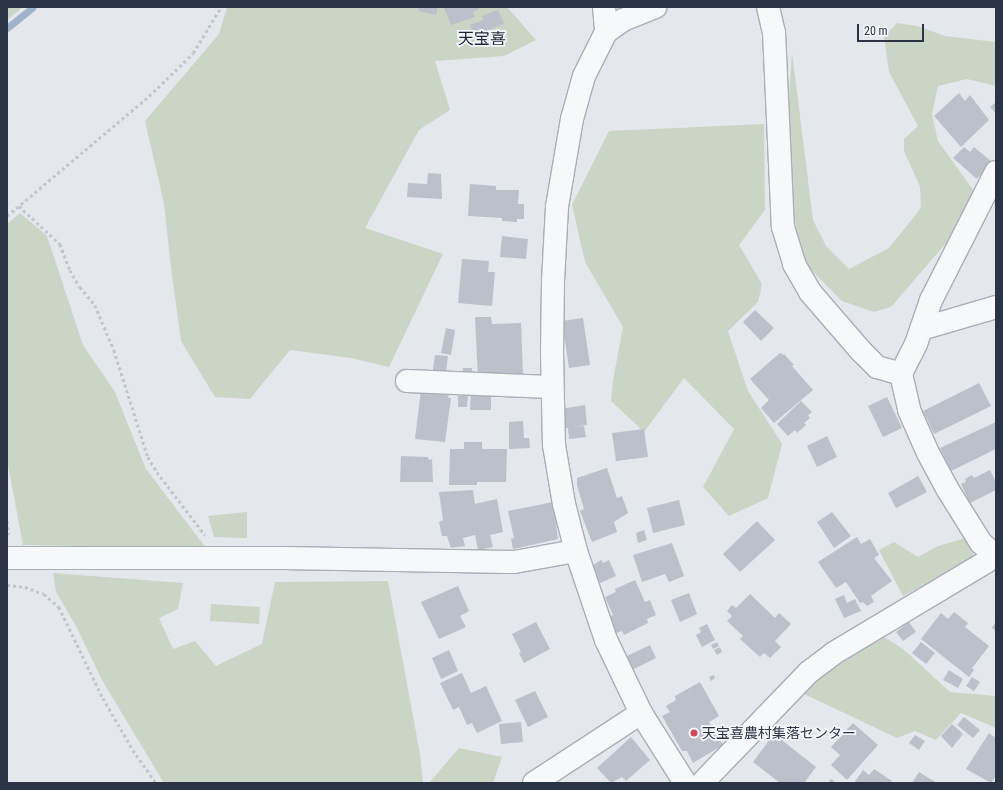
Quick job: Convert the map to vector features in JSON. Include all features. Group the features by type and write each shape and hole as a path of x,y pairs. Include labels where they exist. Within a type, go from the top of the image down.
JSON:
{"street":[{"path":"604,7 606,32"},
{"path":"656,7 623,20 606,32 584,76 572,119 563,164 557,207 553,281 551,387 554,445 564,504 576,551 606,640 641,713 685,783"},
{"path":"768,7 774,32 783,227 794,264 810,292 861,352 877,367 901,374"},
{"path":"702,783 810,672 834,653 986,562 994,555 981,543 968,523 928,453 909,410 901,374 921,329 931,300 996,172"},
{"path":"921,329 996,307"},
{"path":"407,381 551,387"},
{"path":"7,558 218,558 514,562 576,551"},
{"path":"534,783 641,713"}],"path":[{"path":"7,216 149,96 176,71 193,53 221,7"},
{"path":"19,206 60,244 70,270 80,287 94,305 114,350 148,457 157,472 209,541 218,558"},
{"path":"7,585 25,587 44,594 58,607 103,698 133,750 156,783"}],"green space":[{"path":"7,7 23,7 7,20"},
{"path":"227,7 507,7 536,40 504,56 435,61 450,110 419,130 365,228 443,254 389,367 351,358 290,350 250,399 215,397 181,341 164,204 145,121 219,34"},
{"path":"897,23 917,26 945,36 996,42 996,86 967,79 938,86 932,114 938,141 976,194 960,227 891,307 874,312 842,301 804,263 796,227 786,145 792,52 813,220 826,246 849,269 889,248 921,208 920,187 904,151 904,139 918,126 889,72 884,37"},
{"path":"764,124 765,210 739,245 762,284 758,302 728,331 748,391 782,444 768,498 729,516 703,487 734,429 684,378 644,432 611,401 613,380 623,327 585,262 572,205 609,131"},
{"path":"20,213 47,236 83,345 115,392 146,469 206,548 23,545 7,460 7,224"},
{"path":"247,512 247,538 214,537 208,516"},
{"path":"965,538 974,557 903,596 879,550 894,542 918,557 938,546"},
{"path":"53,573 183,583 178,609 159,618 173,649 195,641 216,666 262,644 275,582 388,581 420,754 423,783 164,783 103,682 76,626 56,592"},
{"path":"211,604 260,607 259,624 210,621"},
{"path":"880,634 903,649 950,692 996,696 996,728 961,713 936,740 915,731 897,738 802,693 839,657"},
{"path":"459,748 502,757 493,783 429,783"}],"building":[{"path":"419,7 438,7 436,15 418,11"},
{"path":"444,7 478,7 479,9 473,12 475,17 451,25"},
{"path":"498,10 504,24 474,36 470,25 483,20 482,16"},
{"path":"959,93 965,101 970,95 989,120 961,147 934,116"},
{"path":"996,102 996,113 990,107"},
{"path":"964,147 970,152 974,147 992,162 977,179 953,158"},
{"path":"428,173 441,174 442,199 407,197 408,183 427,184"},
{"path":"470,184 496,186 496,190 519,190 518,204 524,204 524,219 517,219 517,222 502,221 502,218 468,216"},
{"path":"502,236 528,239 526,259 500,257"},
{"path":"462,259 489,261 488,272 495,272 492,306 458,303"},
{"path":"755,310 774,328 761,341 743,322"},
{"path":"475,317 491,317 492,324 521,323 523,375 488,376 478,379"},
{"path":"583,318 590,365 569,368 562,321"},
{"path":"446,328 455,330 451,355 441,353"},
{"path":"780,353 783,355 784,354 794,365 792,366 813,390 774,423 761,408 769,400 750,379"},
{"path":"435,355 448,356 445,378 432,376"},
{"path":"463,368 472,368 471,379 462,378"},
{"path":"979,383 991,406 934,434 923,411"},
{"path":"421,390 449,394 448,398 451,398 445,442 415,439"},
{"path":"471,391 491,391 491,410 470,410"},
{"path":"458,396 468,396 467,407 458,407"},
{"path":"887,397 902,428 883,437 868,406"},
{"path":"801,401 812,412 808,415 810,418 804,423 806,425 797,433 795,430 788,436 777,424"},
{"path":"585,405 587,425 572,427 584,426 586,437 569,439 568,428 564,428 561,409"},
{"path":"523,421 524,438 529,438 530,448 509,449 509,422"},
{"path":"996,422 996,449 951,471 940,448"},
{"path":"644,429 648,457 616,461 612,433"},
{"path":"827,436 837,457 817,467 807,446"},
{"path":"464,442 482,442 482,449 507,449 506,482 477,482 477,485 449,485 450,449 464,449"},
{"path":"401,456 428,457 429,460 432,459 433,482 400,482"},
{"path":"607,468 617,498 622,496 628,513 614,522 617,532 592,542 580,511 584,509 577,485 577,478"},
{"path":"990,470 996,482 996,490 970,503 961,484 966,482 965,479 972,475 974,478"},
{"path":"918,476 927,492 896,508 888,493"},
{"path":"473,490 475,504 497,499 503,532 490,535 493,547 478,550 475,535 463,538 465,546 451,548 447,536 442,536 439,522 443,520 439,492"},
{"path":"679,500 685,525 653,533 647,508"},
{"path":"553,502 558,539 513,549 511,539 514,538 508,511"},
{"path":"832,512 851,536 834,548 817,522"},
{"path":"757,521 775,540 740,572 723,554"},
{"path":"644,530 647,540 638,543 636,533"},
{"path":"857,537 861,544 870,539 879,555 874,558 892,581 871,596 874,602 867,606 863,602 860,603 846,582 836,588 818,562"},
{"path":"672,543 684,576 669,582 665,574 642,582 633,555"},
{"path":"601,560 603,563 609,560 616,576 600,583 593,565"},
{"path":"635,580 645,602 650,600 656,615 647,619 648,623 624,635 622,631 616,633 609,617 613,615 605,597 616,592 615,589"},
{"path":"458,586 469,611 460,616 466,627 439,639 421,602"},
{"path":"689,593 697,614 680,622 671,600"},
{"path":"750,594 775,618 779,613 791,624 775,641 781,647 770,658 764,653 760,657 740,639 743,636 727,621 732,616 727,611 732,605 736,608"},
{"path":"844,595 847,603 855,599 861,611 844,618 835,599"},
{"path":"954,612 968,623 965,627 989,646 972,668 974,670 969,677 921,639 941,613 948,619"},
{"path":"996,621 996,631 992,628"},
{"path":"536,622 550,649 524,663 519,653 521,652 512,634"},
{"path":"909,622 916,632 903,641 896,632"},
{"path":"707,624 715,640 702,647 696,635 701,632 699,628"},
{"path":"717,642 719,646 713,649 711,645"},
{"path":"921,642 935,653 926,664 912,653"},
{"path":"650,645 656,658 632,670 625,657"},
{"path":"720,647 722,652 717,655 714,650"},
{"path":"449,650 458,671 441,679 432,658"},
{"path":"949,670 963,679 958,688 943,680"},
{"path":"462,673 471,693 486,686 502,721 477,733 472,723 467,725 459,707 453,710 440,683"},
{"path":"714,675 715,678 711,681 709,677"},
{"path":"972,677 980,682 974,691 966,686"},
{"name":"天宝喜農村集落センター","path":"700,682 719,716 709,722 723,745 693,763 687,751 682,751 662,716 670,712 666,706 676,700 675,696"},
{"path":"535,691 548,717 528,727 515,700"},
{"path":"964,717 980,730 973,738 957,725"},
{"path":"521,722 523,742 501,744 499,724"},
{"path":"853,723 878,745 847,780 831,765 840,755 831,747"},
{"path":"952,724 963,734 952,748 941,736"},
{"path":"989,733 996,738 996,776 991,783 966,769"},
{"path":"774,734 816,767 804,783 780,783 753,762"},
{"path":"915,735 925,741 919,750 909,743"},
{"path":"631,737 650,760 626,781 622,777 611,783 597,768"},
{"path":"874,769 892,781 890,783 854,783 863,770 869,775"},
{"path":"919,772 937,783 912,783"},
{"path":"831,779 836,783 828,783"}],"waterway":[{"path":"7,28 33,7"}],"place":[{"name":"天宝喜農村集落センター","path":"694,733"}],"district":[{"name":"天宝喜","path":"482,39"}]}
